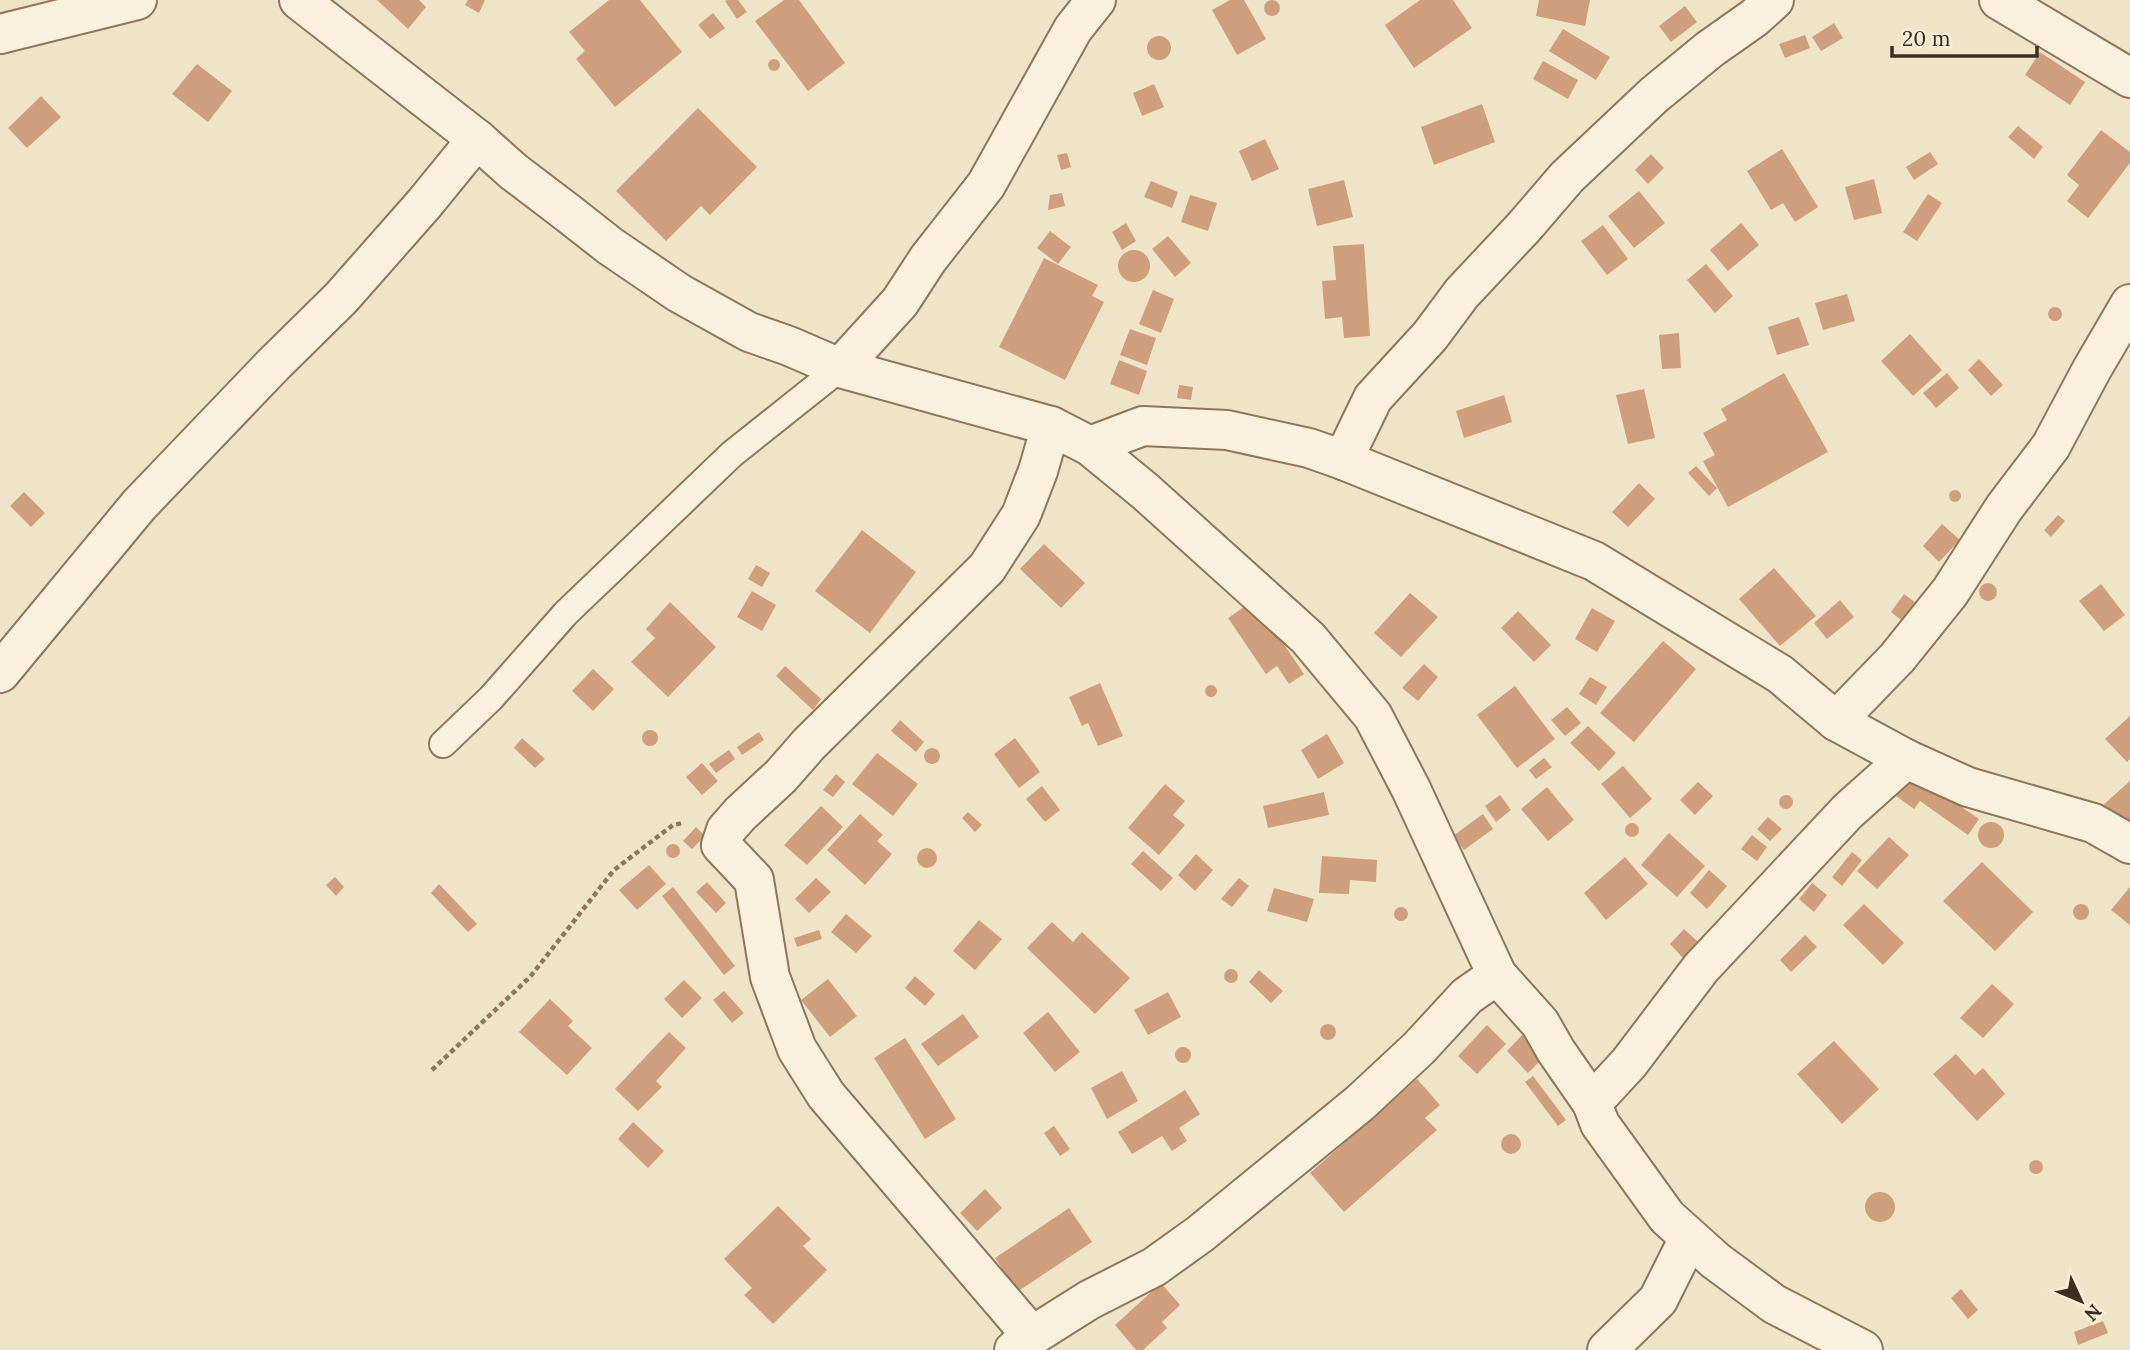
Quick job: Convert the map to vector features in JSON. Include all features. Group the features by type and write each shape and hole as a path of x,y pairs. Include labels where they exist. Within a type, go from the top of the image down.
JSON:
{"street":[{"path":"0,34 137,0"},
{"path":"299,0 477,139 514,172 610,246 679,293 749,332 840,368 1051,426 1090,446 1146,492 1308,638 1373,716 1411,789 1497,975 1540,1023 1592,1102 1600,1124 1667,1217 1716,1261 1774,1304 1863,1350"},
{"path":"840,368 900,302 928,259 986,185 1073,29 1096,0"},
{"path":"1343,460 1373,398 1430,336 1462,293 1567,177 1654,95 1774,0"},
{"path":"1998,0 2130,78"},
{"path":"0,673 139,505 341,298 425,204 477,139"},
{"path":"1836,721 1897,658 1950,592 2004,508 2051,446 2130,304"},
{"path":"1051,426 1038,471 1021,514 987,568 740,814 726,830 721,845 754,880 770,977 797,1049 826,1095 1023,1343 1089,1300 1154,1267 1200,1234 1360,1103 1419,1048 1467,996 1497,975"},
{"path":"1090,446 1143,426 1227,430 1309,448 1343,460 1594,561 1780,674 1836,721 1906,759 1968,787 2093,823 2130,844"},
{"path":"1592,1102 1629,1063 1701,968 1848,811 1906,759"},
{"path":"1607,1350 1658,1300 1689,1238"}],"lane":[{"path":"443,744 491,698 566,613 732,454 840,368"}],"path":[{"path":"432,1070 530,977 614,870 673,825 698,818 721,845"}],"building":[{"path":"377,0 419,0 426,7 408,29"},
{"path":"468,0 485,0 479,13 465,5"},
{"path":"609,0 640,0 682,52 615,107 576,59 585,51 569,32"},
{"path":"738,0 747,12 737,19 725,1"},
{"path":"784,0 799,0 845,63 808,91 755,21"},
{"path":"1230,0 1244,0 1266,39 1237,55 1212,10"},
{"path":"1272,0 1278,2 1278,14 1272,16 1266,14 1264,8 1266,2"},
{"path":"1420,0 1453,0 1472,28 1414,68 1385,25"},
{"path":"1539,0 1590,0 1585,26 1536,16"},
{"path":"1685,6 1697,22 1671,42 1659,26"},
{"path":"713,13 725,28 710,39 698,25"},
{"path":"1834,23 1843,38 1821,51 1812,37"},
{"path":"1563,29 1610,57 1596,80 1549,51"},
{"path":"1805,35 1810,48 1785,58 1779,44"},
{"path":"1159,36 1170,43 1171,48 1164,59 1159,60 1148,53 1147,48 1154,37"},
{"path":"2040,52 2085,82 2070,105 2025,75"},
{"path":"769,60 779,60 779,70 769,70"},
{"path":"1543,61 1578,80 1568,99 1533,79"},
{"path":"197,64 232,91 208,122 172,94"},
{"path":"1154,84 1164,107 1142,116 1133,93"},
{"path":"41,96 61,117 27,148 8,128"},
{"path":"1482,104 1495,142 1434,165 1421,127"},
{"path":"698,108 757,167 710,215 701,206 666,241 616,191"},
{"path":"2018,126 2043,147 2034,159 2008,137"},
{"path":"2101,130 2130,152 2130,163 2088,218 2067,201 2079,185 2067,175"},
{"path":"1265,139 1279,169 1252,181 1239,151"},
{"path":"1782,149 1818,207 1795,222 1783,203 1771,210 1747,171"},
{"path":"1930,152 1938,164 1914,180 1906,167"},
{"path":"1067,153 1071,167 1061,170 1057,155"},
{"path":"1651,154 1664,168 1648,184 1635,170"},
{"path":"1874,179 1882,213 1854,220 1845,187"},
{"path":"1344,180 1353,217 1317,226 1308,189"},
{"path":"1151,181 1178,192 1172,208 1144,197"},
{"path":"1639,191 1665,223 1634,248 1608,216"},
{"path":"1062,193 1065,206 1048,210 1050,195"},
{"path":"1928,194 1942,203 1917,241 1903,232"},
{"path":"1190,195 1217,203 1208,231 1181,222"},
{"path":"1126,223 1136,241 1122,250 1112,232"},
{"path":"1741,223 1759,245 1728,271 1710,250"},
{"path":"1603,225 1628,259 1607,275 1581,241"},
{"path":"1050,231 1071,247 1058,264 1037,248"},
{"path":"1168,236 1191,263 1175,277 1152,249"},
{"path":"1364,244 1370,336 1344,338 1342,317 1325,319 1322,281 1336,280 1333,246"},
{"path":"1134,250 1145,255 1150,266 1145,277 1134,282 1123,277 1118,266 1123,255"},
{"path":"1044,258 1098,285 1092,296 1104,302 1065,380 999,347"},
{"path":"1706,264 1733,296 1715,313 1687,280"},
{"path":"1153,290 1174,299 1161,333 1139,324"},
{"path":"1847,294 1855,321 1823,330 1815,303"},
{"path":"2055,307 2060,309 2060,319 2055,321 2050,319 2048,314 2050,309"},
{"path":"1799,317 1809,345 1777,355 1768,327"},
{"path":"1130,329 1156,338 1147,365 1120,355"},
{"path":"1679,333 1681,368 1662,369 1659,335"},
{"path":"1910,334 1942,370 1913,396 1881,361"},
{"path":"1979,359 2003,385 1991,396 1968,370"},
{"path":"1119,360 1147,371 1139,395 1110,384"},
{"path":"1784,373 1828,452 1728,507 1703,461 1715,455 1703,433 1727,420 1721,409"},
{"path":"1947,373 1959,388 1936,408 1923,393"},
{"path":"1179,385 1193,387 1191,400 1177,398"},
{"path":"1644,389 1655,438 1628,444 1616,395"},
{"path":"1504,395 1512,422 1464,438 1456,411"},
{"path":"1696,466 1717,488 1709,496 1688,473"},
{"path":"1639,483 1655,499 1628,527 1612,512"},
{"path":"1955,490 1961,496 1955,502 1949,496"},
{"path":"24,492 45,513 31,527 10,506"},
{"path":"2058,515 2065,521 2051,537 2044,530"},
{"path":"1942,524 1960,540 1939,562 1923,546"},
{"path":"862,530 916,572 870,633 815,591"},
{"path":"1044,544 1085,583 1061,608 1020,569"},
{"path":"756,565 770,573 762,587 748,579"},
{"path":"1774,568 1816,616 1780,646 1739,599"},
{"path":"1988,583 1994,586 1997,592 1994,598 1988,601 1982,598 1979,592 1982,586"},
{"path":"2101,584 2125,615 2104,631 2079,601"},
{"path":"752,591 776,605 762,631 737,617"},
{"path":"1410,593 1438,617 1401,657 1374,633"},
{"path":"1904,594 1920,606 1906,624 1891,612"},
{"path":"1254,600 1304,674 1289,684 1277,666 1266,674 1228,618"},
{"path":"1840,600 1854,617 1827,639 1814,623"},
{"path":"670,602 716,647 668,697 631,662 655,638 646,629"},
{"path":"1592,608 1615,621 1597,652 1575,639"},
{"path":"1518,611 1551,645 1534,662 1501,628"},
{"path":"1663,641 1696,669 1634,742 1600,713"},
{"path":"1424,664 1438,677 1418,701 1402,688"},
{"path":"785,666 821,699 813,710 776,676"},
{"path":"593,669 614,689 593,711 572,691"},
{"path":"1590,677 1607,687 1596,705 1579,694"},
{"path":"1100,683 1123,736 1098,746 1088,723 1082,726 1069,697"},
{"path":"1206,686 1216,686 1216,696 1206,696"},
{"path":"1515,686 1555,739 1517,768 1477,715"},
{"path":"1567,707 1581,723 1565,736 1551,720"},
{"path":"2130,716 2130,759 2127,762 2105,739"},
{"path":"900,720 924,742 916,752 891,731"},
{"path":"1588,726 1616,753 1599,771 1570,743"},
{"path":"647,730 653,730 658,738 656,744 647,746 642,741 642,735"},
{"path":"759,732 764,740 742,755 737,747"},
{"path":"1327,734 1344,763 1318,779 1301,750"},
{"path":"522,738 545,759 535,768 514,748"},
{"path":"1015,738 1040,772 1019,788 994,754"},
{"path":"932,748 940,756 932,764 924,756"},
{"path":"729,750 735,759 716,773 709,764"},
{"path":"877,753 918,784 893,816 852,784"},
{"path":"1544,758 1552,767 1536,779 1529,770"},
{"path":"702,763 718,781 702,795 686,777"},
{"path":"1623,766 1652,799 1630,818 1601,784"},
{"path":"1913,773 1979,819 1968,835 1920,801 1914,809 1896,796"},
{"path":"836,774 845,782 833,797 823,790"},
{"path":"2130,781 2130,820 2121,828 2102,806"},
{"path":"1698,782 1713,796 1695,815 1680,800"},
{"path":"1165,784 1185,801 1173,815 1185,825 1159,855 1128,828"},
{"path":"1042,786 1060,810 1045,822 1026,799"},
{"path":"1547,787 1574,820 1548,841 1521,809"},
{"path":"1324,792 1329,815 1268,828 1263,806"},
{"path":"1500,795 1511,810 1496,822 1485,806"},
{"path":"1786,795 1791,797 1791,807 1786,809 1781,807 1779,802 1781,797"},
{"path":"821,806 843,827 807,865 784,845"},
{"path":"968,812 982,825 975,832 962,818"},
{"path":"860,814 883,835 877,841 892,854 865,885 827,850"},
{"path":"1483,814 1493,829 1464,850 1453,836"},
{"path":"1768,817 1782,829 1770,841 1757,829"},
{"path":"1991,822 2000,826 2004,835 2000,844 1991,848 1982,844 1978,835 1982,826"},
{"path":"1629,823 1635,823 1639,830 1635,837 1629,837 1625,833 1625,827"},
{"path":"696,827 705,836 692,849 683,841"},
{"path":"1669,833 1705,866 1677,897 1641,865"},
{"path":"1752,835 1767,847 1757,861 1741,849"},
{"path":"1889,837 1909,855 1877,889 1857,871"},
{"path":"673,844 678,846 678,856 673,858 668,856 666,851 668,846"},
{"path":"927,848 934,851 937,858 934,865 927,868 920,865 917,858 920,851"},
{"path":"1143,851 1173,878 1161,891 1131,864"},
{"path":"1852,852 1862,860 1842,886 1832,877"},
{"path":"1196,854 1213,870 1195,891 1178,875"},
{"path":"1322,856 1377,860 1376,882 1350,880 1349,894 1319,893"},
{"path":"1625,857 1648,884 1606,920 1584,893"},
{"path":"1982,862 2033,912 1995,951 1943,901"},
{"path":"649,865 666,884 637,910 619,890"},
{"path":"1709,870 1727,886 1707,909 1690,893"},
{"path":"335,877 344,887 336,896 326,885"},
{"path":"816,878 831,892 809,913 795,899"},
{"path":"1239,878 1249,886 1232,907 1221,899"},
{"path":"707,882 726,903 716,913 696,892"},
{"path":"1812,883 1827,895 1814,912 1799,899"},
{"path":"439,884 477,924 468,932 431,893"},
{"path":"673,887 735,966 724,975 662,896"},
{"path":"2130,887 2130,925 2111,910"},
{"path":"1274,888 1314,899 1307,922 1267,911"},
{"path":"1864,904 1904,943 1883,965 1843,925"},
{"path":"2078,904 2084,904 2089,912 2087,918 2078,920 2073,915 2073,909"},
{"path":"1401,907 1406,909 1406,919 1401,921 1396,919 1394,914 1396,909"},
{"path":"846,914 872,936 856,953 831,932"},
{"path":"979,920 1002,939 975,970 953,951"},
{"path":"1052,922 1073,942 1082,932 1130,978 1095,1014 1027,948"},
{"path":"1684,929 1698,942 1683,958 1670,944"},
{"path":"819,930 822,939 797,947 794,938"},
{"path":"1805,935 1817,947 1791,972 1780,960"},
{"path":"1228,969 1234,969 1238,976 1234,983 1228,983 1224,979 1224,973"},
{"path":"1259,970 1283,991 1271,1003 1249,982"},
{"path":"915,976 935,994 925,1006 905,988"},
{"path":"828,979 857,1016 830,1037 801,1000"},
{"path":"684,980 702,998 682,1018 664,999"},
{"path":"1992,984 2014,1004 1983,1038 1960,1018"},
{"path":"724,991 744,1013 732,1023 713,1000"},
{"path":"1168,992 1181,1017 1148,1035 1134,1010"},
{"path":"550,999 573,1021 568,1026 592,1048 567,1075 519,1032"},
{"path":"1048,1012 1080,1052 1055,1072 1023,1033"},
{"path":"963,1014 979,1037 938,1066 921,1044"},
{"path":"1328,1024 1334,1026 1334,1038 1328,1040 1322,1038 1320,1032 1322,1026"},
{"path":"1487,1025 1506,1044 1477,1074 1458,1056"},
{"path":"669,1032 686,1048 656,1081 662,1087 638,1111 615,1089"},
{"path":"1523,1034 1545,1056 1528,1073 1507,1051"},
{"path":"905,1038 956,1119 925,1139 874,1058"},
{"path":"1834,1041 1879,1089 1842,1124 1797,1074"},
{"path":"1183,1047 1189,1049 1189,1061 1183,1063 1177,1061 1175,1055 1177,1049"},
{"path":"1956,1054 1975,1075 1983,1068 2005,1094 1977,1121 1933,1074"},
{"path":"1122,1071 1138,1101 1107,1119 1091,1088"},
{"path":"1533,1076 1566,1120 1558,1126 1525,1082"},
{"path":"1417,1079 1440,1105 1425,1118 1437,1130 1344,1212 1310,1173"},
{"path":"1185,1090 1200,1114 1179,1128 1187,1141 1172,1151 1162,1136 1132,1154 1118,1132"},
{"path":"633,1122 664,1151 648,1168 618,1139"},
{"path":"1054,1126 1070,1149 1060,1156 1044,1133"},
{"path":"1511,1134 1518,1137 1521,1144 1518,1151 1511,1154 1504,1151 1501,1144 1504,1137"},
{"path":"2033,1160 2039,1160 2043,1167 2039,1174 2033,1174 2029,1170 2029,1164"},
{"path":"985,1189 1002,1208 977,1231 960,1213"},
{"path":"1880,1192 1891,1196 1895,1207 1891,1218 1880,1222 1869,1218 1865,1207 1869,1196"},
{"path":"778,1206 811,1239 803,1246 827,1270 773,1324 744,1295 752,1288 724,1259"},
{"path":"1069,1208 1092,1242 1017,1292 995,1258"},
{"path":"1161,1283 1180,1305 1162,1322 1167,1328 1143,1350 1136,1350 1115,1325"},
{"path":"1961,1289 1978,1310 1968,1319 1951,1298"},
{"path":"2103,1321 2108,1333 2078,1345 2074,1332"}]}
